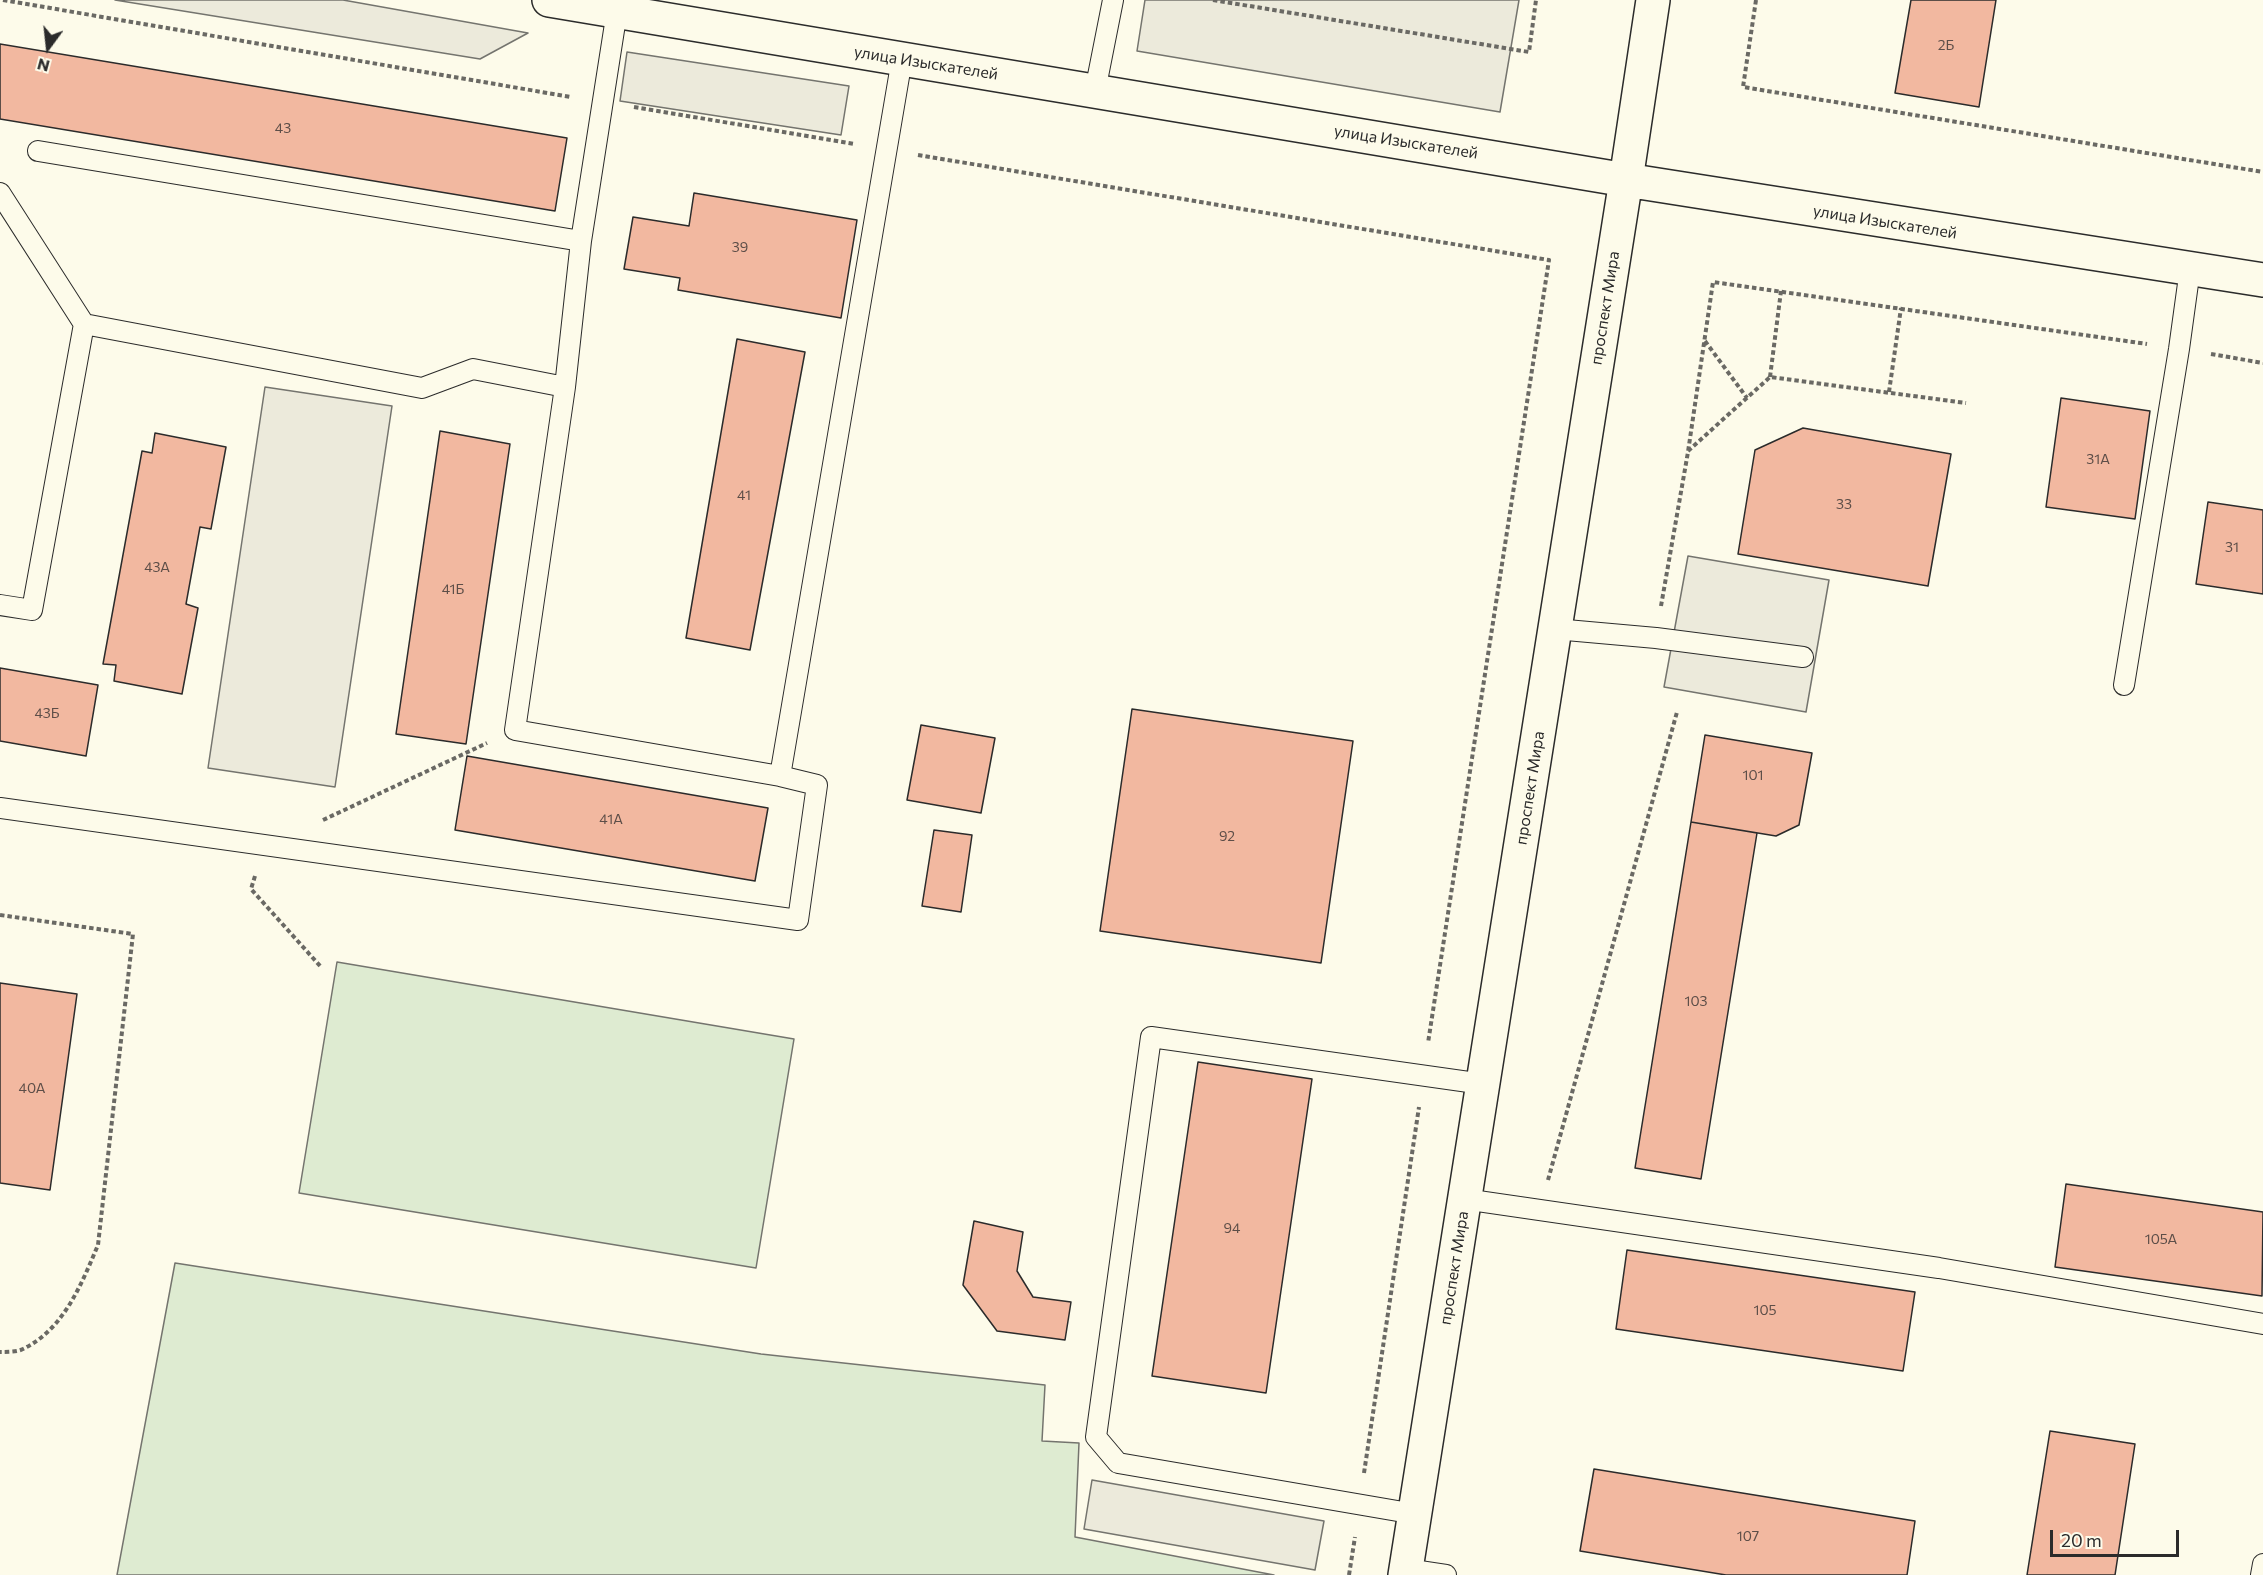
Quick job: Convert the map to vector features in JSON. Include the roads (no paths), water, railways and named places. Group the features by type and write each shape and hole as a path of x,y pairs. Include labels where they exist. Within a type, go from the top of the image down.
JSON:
{"street":[{"name":"улица Изыскателей","path":"549,0 1626,180 2263,280"},
{"name":"проспект Мира","path":"1405,1572 1653,0"}],"lane":[{"path":"1095,91 1113,0"},
{"path":"0,808 798,920 817,785 780,776 515,730 565,387 581,242 617,11"},
{"path":"780,776 902,59"},
{"path":"39,151 581,242"},
{"path":"0,193 84,324 32,610 0,605"},
{"path":"2124,685 2190,269"},
{"path":"84,324 422,388 473,369 565,387"},
{"path":"1555,629 1656,638 1803,657"},
{"path":"1414,1514 1118,1463 1095,1437 1151,1037 1483,1084"},
{"path":"1464,1200 1939,1268 2263,1324"},
{"path":"2261,1575 2263,1564"},
{"path":"1405,1572 1446,1575"}]}
